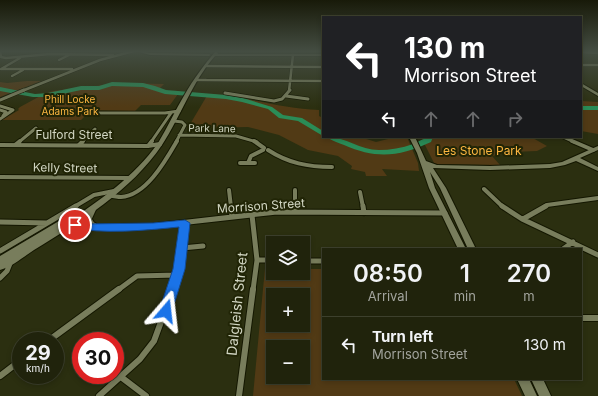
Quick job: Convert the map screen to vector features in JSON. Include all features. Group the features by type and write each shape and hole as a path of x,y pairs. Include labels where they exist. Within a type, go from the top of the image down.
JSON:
{"main road":[{"path":"196,78 204,69"},
{"path":"3,262 93,206 112,193 129,178 159,146 174,121 177,112 192,86 199,70"},
{"path":"582,85 598,95"},
{"path":"412,138 443,188 472,248"},
{"path":"431,167 490,168 558,165 596,149"},
{"path":"575,158 598,169"},
{"path":"431,167 432,188 446,213 462,248"},
{"path":"446,213 454,213"},
{"path":"523,380 531,396"},
{"path":"537,380 545,396"}],"street":[{"path":"12,76 23,69"},
{"path":"49,69 76,70"},
{"path":"225,93 278,101 286,96 290,90 292,69"},
{"path":"0,100 76,70"},
{"path":"196,78 206,80 322,81"},
{"path":"286,96 308,99"},
{"path":"0,106 13,110 0,118"},
{"path":"0,110 6,112 0,118"},
{"path":"87,113 93,111 167,114 177,112"},
{"path":"148,146 167,114"},
{"path":"0,251 94,195 112,193 119,197 127,196 151,180 185,124 174,121"},
{"path":"15,145 36,128"},
{"path":"79,145 95,128"},
{"name":"Park Lane","path":"179,135 239,136 256,141 265,150 292,163 307,166 332,167"},
{"path":"566,138 596,149"},
{"name":"Fulford Street","path":"0,145 159,146"},
{"path":"248,163 251,156 265,150"},
{"path":"240,163 255,163"},
{"name":"Kelly Street","path":"0,177 129,178"},
{"path":"484,189 499,204 523,219 598,255"},
{"path":"230,190 232,217"},
{"path":"295,190 295,212"},
{"path":"360,192 364,212"},
{"path":"523,219 547,205 598,198"},
{"path":"93,206 89,219 90,223 94,225"},
{"name":"Morrison Street","path":"72,220 84,227 153,226 277,212 446,213"},
{"name":"Dalgleish Street","path":"239,396 257,260 252,215"},
{"name":"Morrison Street","path":"72,220 102,226"},
{"path":"0,222 47,223"},
{"path":"124,373 148,350 154,341 166,311 177,276 185,223"},
{"path":"564,248 573,242"},
{"path":"182,248 203,246"},
{"path":"257,260 266,260"},
{"path":"310,260 322,261"},
{"path":"0,278 7,271 3,262"},
{"path":"60,332 136,276 177,276"},
{"path":"582,318 598,319"},
{"path":"0,376 12,367"},
{"path":"124,378 146,396"},
{"path":"100,396 113,384"}],"green space":[{"path":"41,81 0,97 0,82 7,83"},
{"name":"Phill Locke Adams Park","path":"121,83 164,84 158,90 178,94 170,105 141,105 135,111 88,110 85,114 87,114 81,120 2,120 19,110 18,109 20,107 44,94 53,91"},
{"path":"208,94 319,110 319,116 322,118 322,138 363,138 376,142 392,138 407,138 418,163 419,171 382,169 387,176 366,176 365,172 351,169 352,166 338,156 308,150 279,135 248,127 200,128 189,126"},
{"path":"582,101 598,102 598,134 582,131"},
{"name":"Les Stone Park","path":"422,138 533,138 547,146 537,151 512,152 492,156 500,165 434,163"},
{"path":"265,268 266,280 310,280 310,269 322,269 322,380 514,380 522,396 253,396"}],"waterway":[{"path":"37,95 48,95 81,88 99,88 112,84 143,85 165,92 226,97 243,100 270,108 281,117 300,119 322,133"},
{"path":"0,89 33,95"},
{"path":"582,108 598,108"},
{"path":"333,138 365,151 380,153 414,146 428,140 429,138"}],"route":[{"path":"75,225 82,227 153,226 185,223 179,269 166,311"}]}
